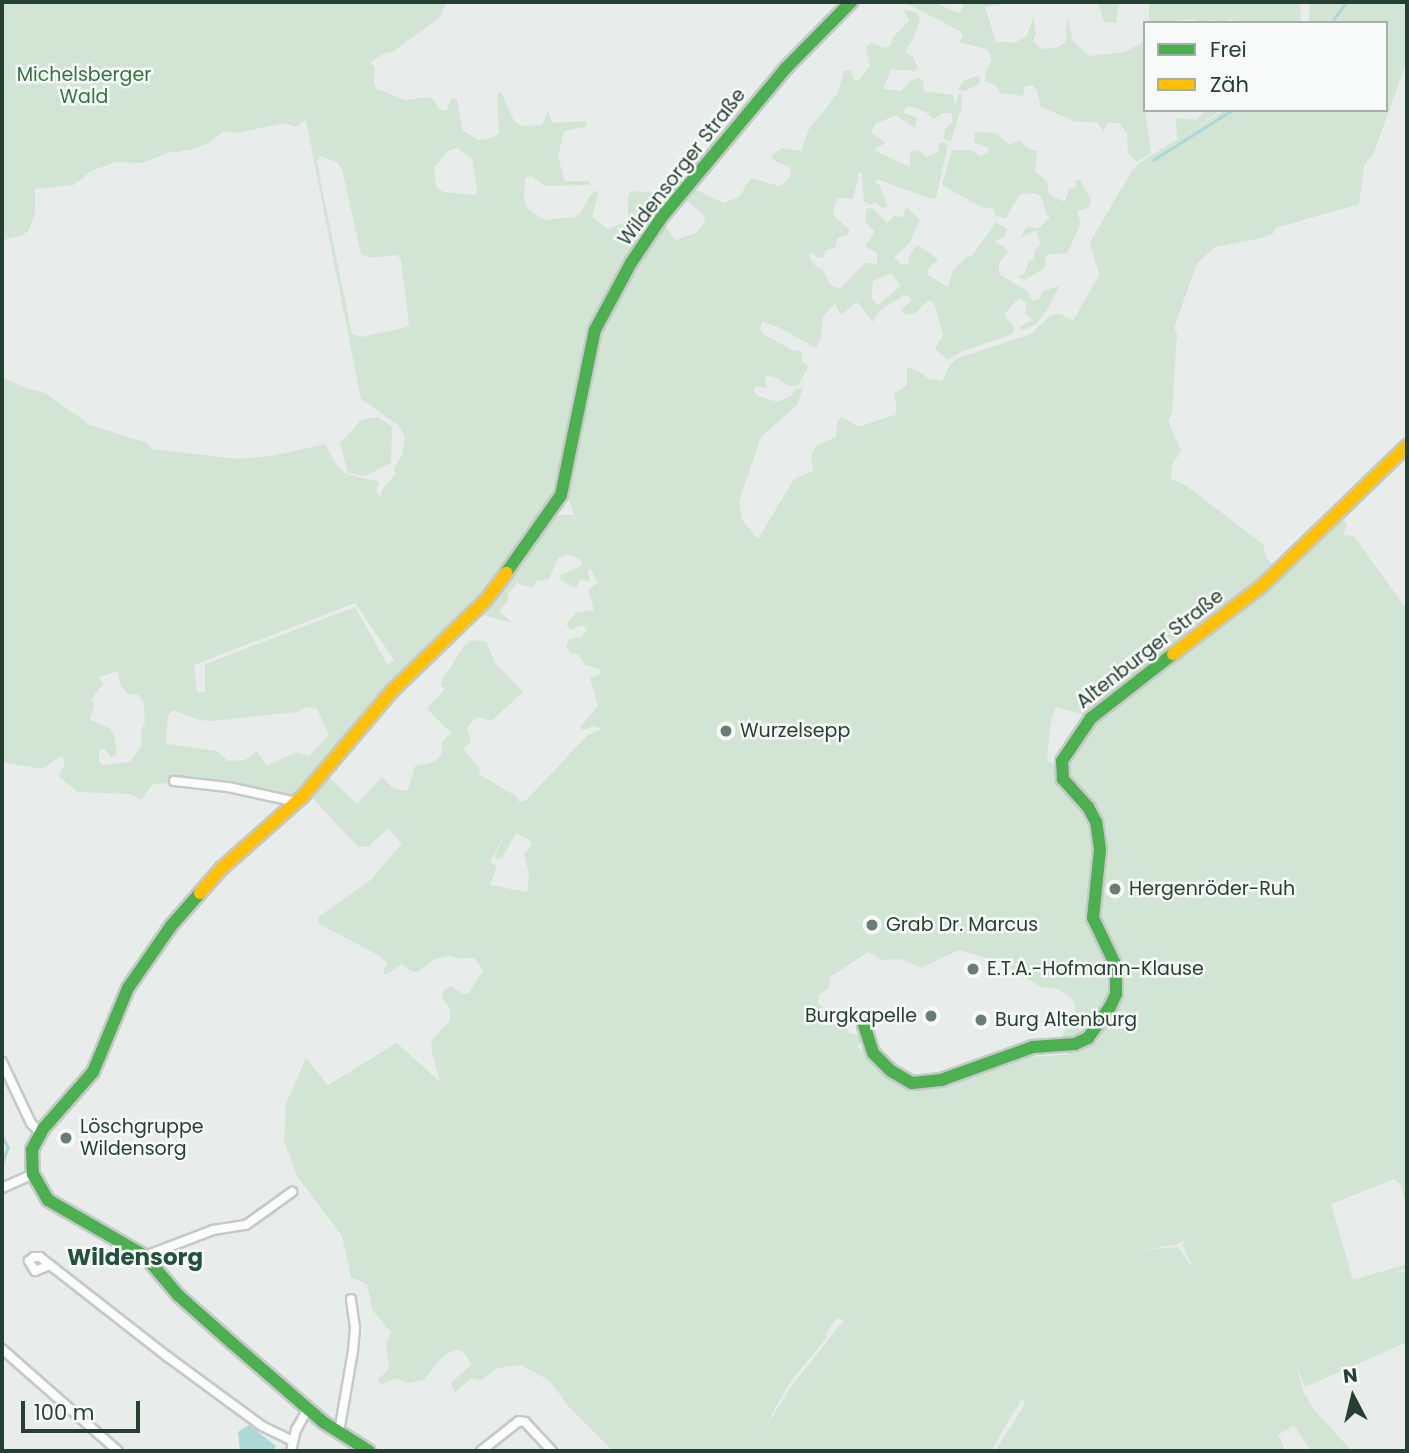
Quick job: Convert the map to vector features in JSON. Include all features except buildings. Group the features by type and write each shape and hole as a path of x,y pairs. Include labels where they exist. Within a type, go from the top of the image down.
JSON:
{"street":[{"name":"Wildensorger Straße","path":"40,1133 93,1072 128,988 162,937 222,868 297,802 392,691 471,617 561,495 594,330 656,224 786,68 852,2"},
{"name":"Altenburger Straße","path":"864,1025 868,1045 882,1062 902,1079 922,1084 1032,1047 1075,1044 1093,1034 1114,998 1116,979 1114,962 1093,918 1100,863 1096,822 1088,807 1063,779 1062,761 1091,718 1262,586 1407,446"},
{"path":"174,781 228,787 297,802"},
{"path":"2,1062 31,1123 40,1133 31,1157 38,1188 56,1206 145,1256 178,1295 308,1409 369,1451"},
{"path":"2,1188 33,1174"},
{"path":"145,1256 213,1230 246,1225 292,1192"},
{"path":"50,1265 262,1426 293,1441"},
{"path":"339,1432 353,1351 351,1298"},
{"path":"2,1349 118,1451"},
{"path":"291,1451 308,1409"},
{"path":"481,1451 519,1422 525,1422 552,1451"}],"green space":[{"name":"Michelsberger Wald","path":"2,2 447,2 439,18 392,52 382,54 370,63 375,67 374,82 377,89 405,100 430,97 442,111 447,110 451,99 457,99 462,130 478,140 492,138 499,133 497,94 501,92 514,121 523,126 542,125 548,111 552,123 587,121 585,127 564,131 558,157 565,181 589,181 590,185 546,186 531,176 525,178 524,199 528,209 545,220 574,217 580,214 591,194 599,190 592,217 608,229 628,221 628,196 631,191 662,193 670,199 664,225 676,240 696,233 705,222 704,215 684,198 692,188 724,203 739,197 751,178 779,186 785,183 791,168 773,160 772,155 782,148 801,151 809,129 838,93 844,71 850,70 854,80 858,81 870,66 866,46 872,43 885,48 890,46 894,36 909,21 904,10 916,12 920,18 915,35 905,52 913,57 918,68 914,71 891,69 883,89 901,91 910,81 919,78 924,81 923,91 953,95 955,106 959,94 962,93 961,109 951,141 945,140 944,136 945,129 953,122 951,113 942,113 934,119 924,111 912,107 906,107 903,112 917,118 915,128 896,115 875,124 871,132 886,143 875,148 877,152 910,167 910,152 919,150 926,157 938,152 940,142 948,144 936,198 931,199 877,179 875,182 880,186 888,207 883,208 875,202 870,205 864,201 862,174 859,172 853,199 837,198 833,211 834,216 849,229 849,234 837,238 836,247 825,251 824,257 818,258 812,253 809,257 816,267 822,269 831,285 840,289 865,263 877,264 877,253 865,246 875,232 865,221 866,209 872,208 887,223 894,216 903,217 906,206 920,220 909,244 894,257 902,265 908,264 909,256 918,245 938,259 928,269 928,275 948,287 953,270 968,256 972,256 996,222 1007,229 1004,237 995,241 1009,251 999,263 999,274 1027,291 1033,301 1039,299 1042,292 1059,286 1049,307 1036,324 1020,331 1021,326 1033,320 1025,313 1027,303 1019,298 1004,314 1014,328 1012,334 961,352 948,360 935,349 943,335 934,303 928,300 915,313 905,315 901,310 911,301 909,296 903,296 880,310 873,322 857,302 841,315 835,304 823,316 821,337 816,348 778,327 762,322 760,329 763,334 792,350 802,351 802,362 809,366 798,385 789,386 777,378 764,375 767,388 756,386 753,391 758,396 778,402 792,395 795,389 803,388 797,405 761,437 739,501 742,520 758,539 794,479 813,471 811,456 816,446 836,437 837,423 841,416 858,427 895,415 897,409 894,394 907,385 907,368 915,369 929,379 942,381 950,365 958,358 1031,334 1051,315 1060,314 1073,321 1099,275 1090,242 1133,169 1144,160 1222,112 1388,112 1388,21 1309,21 1310,2 1407,2 1407,61 1374,152 1364,166 1359,204 1275,228 1274,233 1261,238 1215,247 1197,263 1174,328 1177,333 1172,413 1168,421 1181,451 1172,465 1171,479 1185,485 1263,544 1266,557 1274,567 1339,515 1347,525 1343,535 1354,536 1407,610 1407,1210 1401,1185 1394,1179 1331,1204 1353,1280 1407,1264 1407,1269 1395,1271 1407,1272 1407,1342 1305,1387 1296,1365 1304,1393 1315,1411 1352,1451 1311,1451 1294,1425 1278,1435 1286,1451 995,1451 1025,1404 1022,1398 991,1451 613,1451 568,1406 550,1381 521,1365 497,1368 481,1380 472,1378 455,1392 451,1383 472,1364 463,1352 456,1349 442,1357 424,1380 408,1383 395,1378 381,1385 378,1380 389,1368 386,1345 391,1332 373,1311 367,1284 351,1277 342,1236 297,1176 284,1141 286,1104 306,1058 328,1085 397,1043 440,1082 431,1048 432,1040 450,1020 450,1009 442,997 444,990 451,986 468,994 483,971 474,957 461,959 449,956 435,959 417,972 402,964 385,975 383,970 387,963 380,956 319,924 318,917 371,880 402,843 388,829 367,847 358,847 308,793 326,774 357,804 382,777 392,787 408,790 415,766 434,762 442,754 442,742 451,733 427,709 445,689 441,685 442,680 465,645 473,640 486,642 496,664 523,692 491,721 478,717 472,721 467,729 471,742 463,749 480,769 479,774 517,797 519,802 525,801 588,735 601,729 595,726 583,730 580,727 598,706 590,678 602,673 599,669 585,665 579,655 571,653 566,647 569,639 581,637 587,629 582,625 571,630 566,624 576,613 594,610 588,590 598,582 590,568 590,581 580,580 576,588 560,580 561,575 582,565 580,559 567,554 558,558 549,579 536,581 532,588 517,583 508,593 508,600 499,611 512,623 480,614 474,616 296,795 172,777 167,783 153,784 141,800 130,794 77,792 59,776 65,763 62,755 42,769 2,762 2,377 28,389 45,393 90,425 147,443 152,449 237,459 272,456 325,444 338,467 347,474 379,482 376,491 381,498 382,490 396,473 393,470 402,455 405,436 398,425 361,399 306,120 295,127 285,123 237,133 224,131 209,143 190,150 171,152 141,163 115,162 91,171 74,185 35,189 35,213 29,230 23,235 3,240 2,284","holes":["457,148 472,158 477,190 475,195 443,192 436,186 434,168 446,152","321,156 337,162 342,169 361,254 368,257 397,255 401,260 409,323 407,327 362,337 352,334 317,161","891,273 901,286 878,305 871,298 873,281","568,481 569,500 574,515 553,515 553,488","355,603 395,661 387,664 355,607 205,664 205,692 197,691 194,665","118,671 120,683 128,695 137,694 143,700 145,722 141,731 142,744 130,762 103,765 99,762 99,750 105,749 111,758 117,755 114,734 109,728 90,720 94,704 91,699 103,684 99,677","306,707 317,709 329,735 309,756 296,752 267,766 257,751 245,760 228,761 217,751 166,744 168,715 173,710 199,720 297,712","1055,707 1085,715 1055,764 1047,761","516,833 530,840 532,845 524,854 529,874 527,892 490,885 497,866 490,862 506,834 496,859 502,858","959,950 1001,962 1041,987 1057,989 1071,997 1075,1005 1075,1023 1065,1029 1060,1044 1069,1054 1036,1057 1030,1053 910,1084 858,1048 857,1044 863,1043 862,1036 850,1033 835,1015 818,1004 819,995 829,988 830,977 868,952 882,960 902,959 921,968","1184,1239 1183,1247 1195,1271 1178,1247 1134,1251 1177,1245","837,1318 844,1320 793,1384 759,1437 791,1381 827,1337 825,1334"]},
{"path":"904,2 933,2 959,13 964,7 958,2 1017,2 985,7 996,42 1014,43 1027,36 1033,17 1036,33 1033,42 1042,49 1056,48 1066,42 1067,17 1073,41 1089,56 1125,52 1143,42 1143,112 1145,112 1151,153 1137,162 1128,154 1127,133 1119,123 1107,123 1103,132 1098,123 1074,121 1041,107 1037,90 1032,85 1024,87 1023,96 1000,93 996,86 985,81 985,74 992,59 987,49 959,42 963,35"},
{"path":"1098,2 1119,2 1116,23 1104,22"},
{"path":"1149,2 1300,2 1301,21 1233,21 1231,18 1227,21 1149,21"},
{"path":"980,77 979,84 965,91 958,90 963,81"},
{"path":"1204,112 1218,112 1177,138 1176,118 1196,120"},
{"path":"975,132 995,133 1010,145 1020,140 1027,148 1037,151 1035,172 1047,181 1049,195 1065,202 1069,189 1076,187 1075,181 1080,180 1091,200 1089,207 1077,212 1081,223 1067,253 1046,255 1045,267 1025,280 1017,277 1024,274 1029,261 1034,260 1034,251 1041,244 1036,230 1020,238 1027,227 1039,228 1050,217 1046,214 1042,197 1035,193 1020,194 1006,218 996,216 993,209 981,207 942,185 952,150 970,150 981,156 988,153 989,148 974,142"},
{"path":"378,417 392,427 391,463 365,476 348,473 340,443 361,420"}],"water":[{"path":"249,1425 276,1446 273,1451 240,1451 238,1432"}],"waterway":[{"path":"1332,21 1346,2"},
{"path":"1153,160 1229,112"},
{"path":"2,1136 8,1147 2,1166"}],"traffic: fast":[{"path":"506,573 561,495 595,330 631,263 661,218 786,68 851,2"},
{"path":"864,1025 873,1053 891,1071 912,1083 941,1080 1033,1047 1075,1044 1088,1038 1110,1007 1116,994 1116,979 1114,962 1093,918 1100,849 1096,822 1088,807 1063,779 1062,761 1091,718 1173,654"},
{"path":"200,893 171,926 128,988 93,1072 43,1129 32,1150 33,1174 48,1200 145,1256 178,1295 231,1342 323,1422 369,1451"}],"traffic: slow":[{"path":"1173,654 1262,586 1407,446"},
{"path":"200,893 222,868 303,796 392,691 486,600 506,573"}],"place":[{"name":"Wurzelsepp","path":"726,731"},
{"name":"Hergenröder-Ruh","path":"1115,889"},
{"name":"Grab Dr. Marcus","path":"872,925"},
{"name":"E.T.A.-Hofmann-Klause","path":"973,969"},
{"name":"Burgkapelle","path":"931,1016"},
{"name":"Burg Altenburg","path":"981,1020"},
{"name":"Löschgruppe Wildensorg","path":"66,1138"}],"district":[{"name":"Wildensorg","path":"135,1257"}]}
